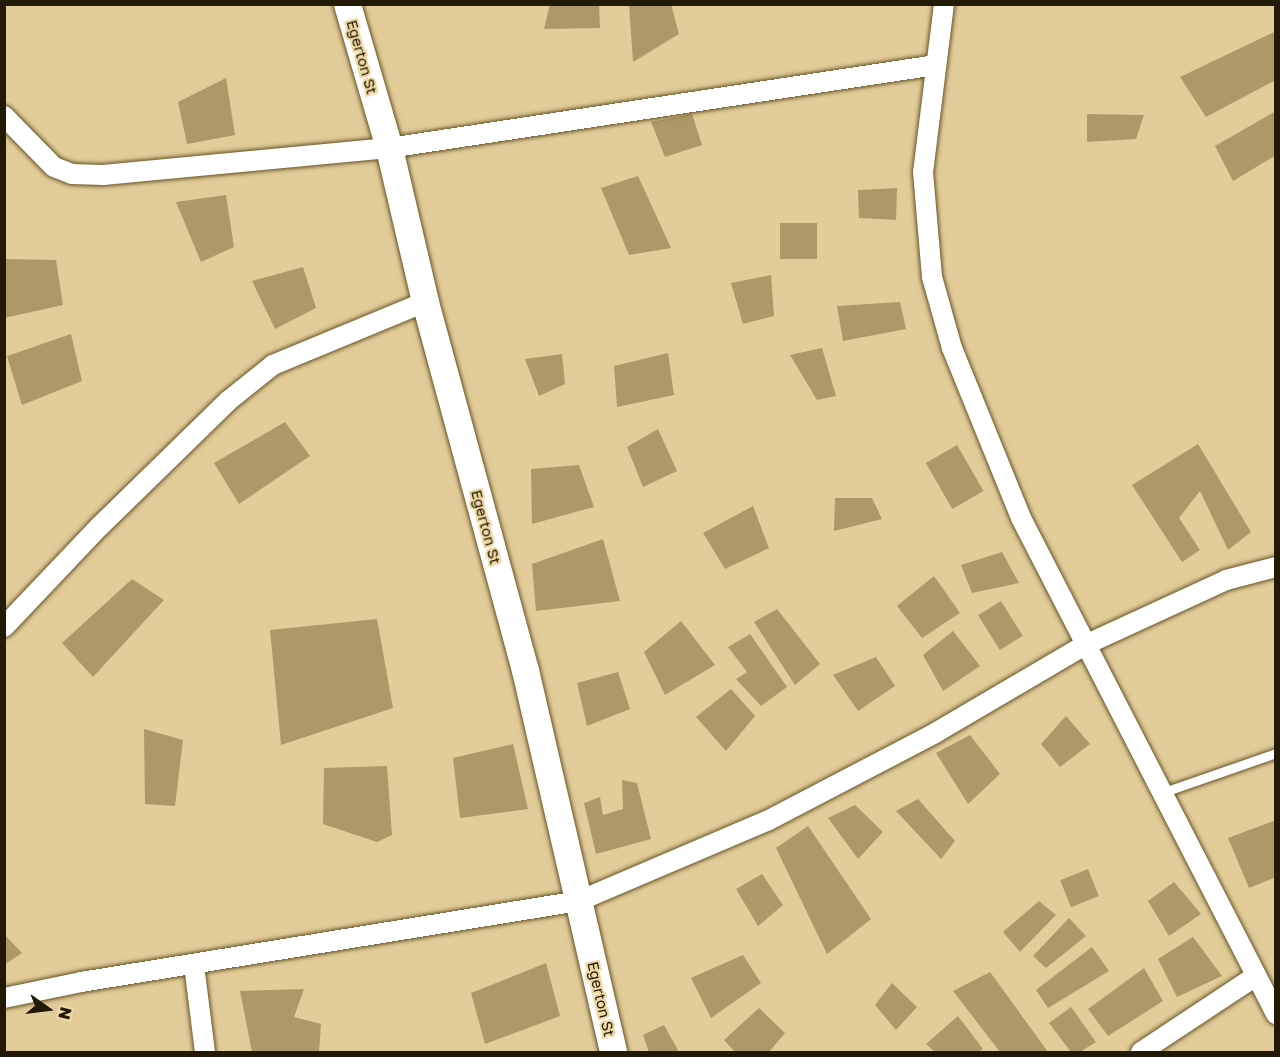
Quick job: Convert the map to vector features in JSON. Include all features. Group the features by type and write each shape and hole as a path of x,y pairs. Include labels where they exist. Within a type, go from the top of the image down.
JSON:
{"street":[{"name":"Egerton St","path":"347,4 389,148 425,302 525,670 613,1053"},
{"path":"944,4 923,172 926,236 941,314 975,411 1021,518 1275,1014"},
{"path":"4,116 39,155 54,167 72,174 196,168 389,148 936,65"},
{"path":"4,627 134,493 228,402 273,365 425,302"},
{"path":"4,998 579,901 767,821 935,733 1085,645 1226,580 1275,567"},
{"path":"194,965 205,1053"},
{"path":"1141,1053 1256,976"}],"lane":[{"path":"1161,793 1275,753"}],"building":[{"path":"550,4 599,4 600,28 544,29"},
{"path":"629,4 671,4 679,34 633,62"},
{"path":"1276,31 1276,80 1206,117 1180,77"},
{"path":"226,78 235,135 187,144 178,102"},
{"path":"1276,111 1276,155 1233,181 1215,146"},
{"path":"692,114 702,145 665,157 651,122"},
{"path":"1087,114 1144,115 1136,139 1087,142"},
{"path":"638,176 671,248 629,255 601,188"},
{"path":"897,188 896,220 859,218 858,190"},
{"path":"226,195 234,247 201,262 176,202"},
{"path":"780,223 817,223 817,259 780,259"},
{"path":"4,259 56,260 63,305 4,318"},
{"path":"303,267 316,308 275,329 252,281"},
{"path":"771,275 774,316 743,324 731,283"},
{"path":"900,302 906,329 843,341 837,306"},
{"path":"71,334 82,381 22,405 7,356"},
{"path":"822,348 836,396 817,400 790,355"},
{"path":"668,353 674,395 617,407 614,366"},
{"path":"562,354 565,384 539,396 525,359"},
{"path":"285,422 310,456 239,504 214,463"},
{"path":"658,429 677,471 643,487 627,447"},
{"path":"1198,444 1251,532 1228,550 1200,491 1179,518 1200,550 1182,562 1132,485"},
{"path":"957,445 984,491 952,509 926,463"},
{"path":"579,465 594,507 532,524 531,469"},
{"path":"835,498 872,498 882,519 834,531"},
{"path":"753,506 769,548 725,569 703,533"},
{"path":"603,539 620,601 536,611 532,564"},
{"path":"1002,552 1019,583 972,593 961,565"},
{"path":"934,576 960,613 922,638 897,606"},
{"path":"132,579 164,600 93,677 62,643"},
{"path":"1001,601 1023,636 1000,650 978,615"},
{"path":"777,609 820,664 795,685 754,622"},
{"path":"377,619 393,708 281,745 270,630"},
{"path":"681,621 715,665 665,695 644,652"},
{"path":"953,631 980,666 943,691 923,655"},
{"path":"750,634 787,687 761,706 736,679 747,672 728,647"},
{"path":"876,657 895,686 858,711 833,675"},
{"path":"618,672 630,709 587,726 577,683"},
{"path":"731,689 755,716 726,751 696,717"},
{"path":"1066,716 1090,744 1060,767 1041,744"},
{"path":"144,729 183,740 175,806 145,804"},
{"path":"970,735 1000,774 968,804 936,753"},
{"path":"513,744 528,809 460,818 453,758"},
{"path":"387,766 392,835 377,842 323,824 324,768"},
{"path":"622,780 637,783 651,839 596,854 584,803 600,797 603,815 623,809"},
{"path":"918,799 955,841 941,859 896,811"},
{"path":"855,805 883,832 858,859 828,818"},
{"path":"1276,820 1276,877 1249,888 1228,838"},
{"path":"808,826 871,919 827,954 776,848"},
{"path":"1088,869 1099,896 1071,907 1060,880"},
{"path":"762,874 783,905 758,926 736,889"},
{"path":"1174,882 1201,914 1169,936 1148,901"},
{"path":"1039,901 1056,915 1020,952 1003,932"},
{"path":"1069,918 1086,936 1046,968 1033,956"},
{"path":"4,934 22,953 4,965"},
{"path":"1193,937 1222,976 1177,997 1158,959"},
{"path":"1092,947 1109,971 1048,1008 1036,990"},
{"path":"743,955 761,983 711,1018 691,978"},
{"path":"546,963 560,1016 485,1044 471,993"},
{"path":"1144,968 1163,1001 1108,1036 1088,1009"},
{"path":"990,972 1048,1052 1000,1052 953,991"},
{"path":"892,983 917,1007 896,1030 875,1005"},
{"path":"304,989 294,1017 321,1024 319,1052 252,1052 240,991"},
{"path":"1071,1007 1096,1042 1080,1052 1071,1052 1049,1023"},
{"path":"759,1008 785,1033 769,1052 735,1052 724,1040"},
{"path":"958,1016 983,1049 978,1052 935,1052 926,1044"},
{"path":"664,1025 679,1052 649,1052 643,1035"}]}
